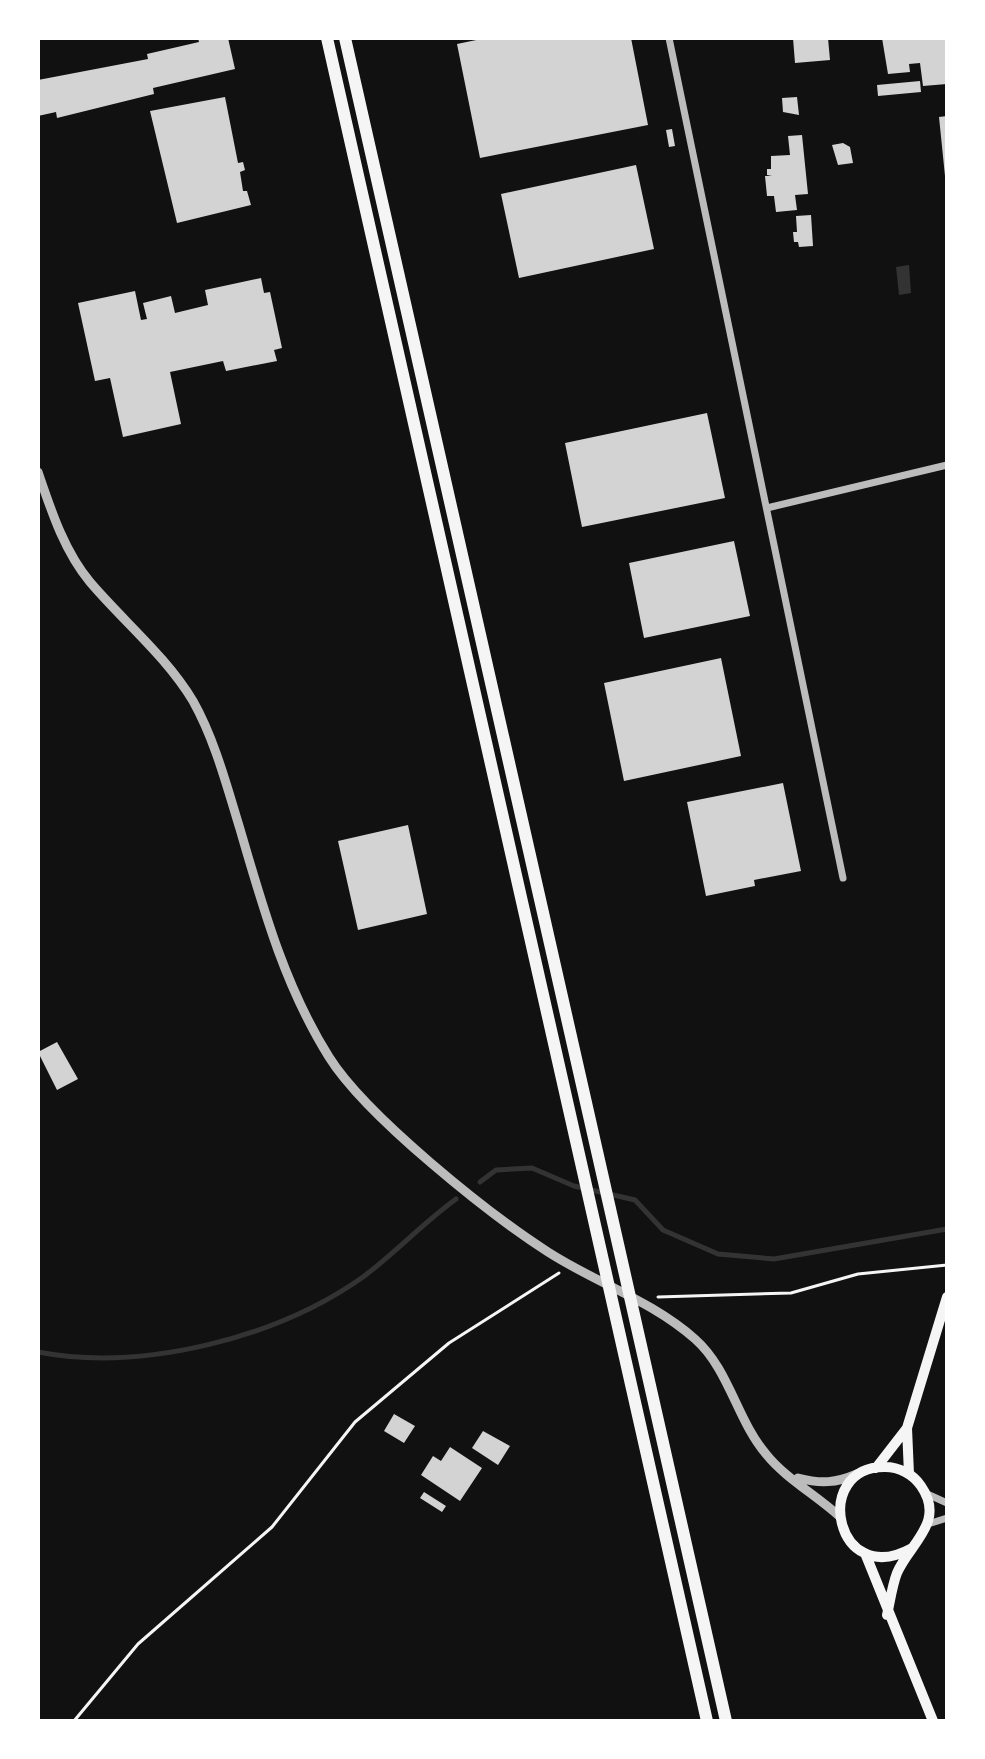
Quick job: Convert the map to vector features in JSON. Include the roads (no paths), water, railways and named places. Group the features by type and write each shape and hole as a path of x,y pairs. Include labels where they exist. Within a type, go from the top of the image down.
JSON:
{"highway":[{"path":"327,38 707,1721"},
{"path":"345,38 726,1721"}],"main road":[{"path":"909,1474 907,1428 947,1297"},
{"path":"876,1468 907,1428"},
{"path":"887,1615 897,1574 928,1524 925,1493 909,1474 899,1469 876,1468 864,1472 845,1490 839,1516 847,1538 865,1553 889,1558 912,1548"},
{"path":"865,1553 887,1615 933,1721"}],"street":[{"path":"669,38 843,878"},
{"path":"767,508 947,465"},
{"path":"38,472 55,523 88,580 147,643 193,701 221,767 263,908 296,1002 332,1062 378,1114 445,1172 549,1252 643,1301 697,1340 721,1372 749,1431 768,1457 839,1516"},
{"path":"791,1476 819,1483 838,1483 864,1472"},
{"path":"925,1493 947,1503"},
{"path":"928,1524 947,1518"}],"waterway":[{"path":"480,1182 496,1170 532,1168 574,1186 635,1200 663,1230 718,1254 774,1259 947,1229"},
{"path":"38,1352 78,1357 121,1357 164,1353 250,1333 329,1299 363,1277 456,1199"}]}
